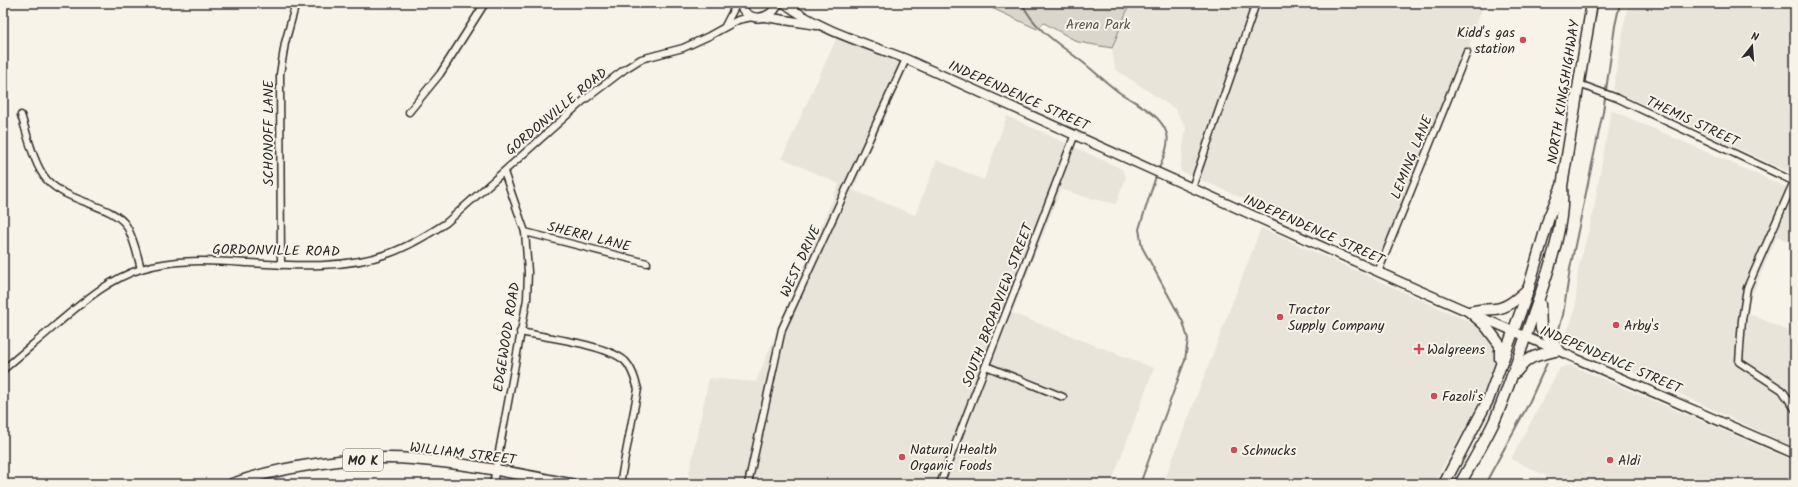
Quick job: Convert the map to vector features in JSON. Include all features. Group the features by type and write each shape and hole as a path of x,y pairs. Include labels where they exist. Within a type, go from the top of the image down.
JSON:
{"main road":[{"name":"NORTH KINGSHIGHWAY","path":"1460,484 1493,424 1511,379 1540,296 1560,224 1563,206 1562,186 1592,3"},
{"name":"NORTH KINGSHIGHWAY","path":"1444,484 1488,400 1529,288 1549,218 1562,186"},
{"path":"1470,312 1479,309 1494,310 1503,308 1517,299 1529,288"},
{"path":"1511,379 1527,360 1536,355 1559,350 1541,329 1540,296"},
{"path":"1470,312 1485,325 1500,345 1498,374"},
{"name":"WILLIAM STREET","path":"232,484 292,468 343,461 410,459 451,463 571,484"}],"street":[{"name":"SCHONOFF LANE","path":"281,265 280,74 285,42 296,3"},
{"path":"409,112 440,74 486,3"},
{"path":"724,27 739,3 744,11 752,17"},
{"path":"765,17 772,13 778,3"},
{"name":"INDEPENDENCE STREET","path":"784,3 823,26 906,59 1144,165 1378,272 1795,454"},
{"path":"1192,188 1256,3"},
{"name":"GORDONVILLE ROAD","path":"3,370 85,300 109,283 141,269 181,262 207,260 281,265 344,264 391,253 425,236 446,223 583,101 626,69 642,59 682,48 709,36 738,20 752,17"},
{"name":"INDEPENDENCE STREET","path":"752,17 765,17 823,26"},
{"name":"LEMING LANE","path":"1378,272 1467,52"},
{"name":"WEST DRIVE","path":"748,484 782,329 906,59"},
{"name":"THEMIS STREET","path":"1579,84 1617,98 1795,181"},
{"path":"21,115 39,168 46,180 58,190 75,199 118,216 131,235 141,269"},
{"name":"SOUTH BROADVIEW STREET","path":"940,484 1075,134"},
{"name":"EDGEWOOD ROAD","path":"493,484 527,299 528,272 525,232 504,172"},
{"path":"1795,181 1747,288 1742,320 1739,362 1782,390 1795,409"},
{"name":"SHERRI LANE","path":"525,232 646,263"},
{"path":"520,332 606,350 625,360 633,373 638,389 620,484"},
{"path":"986,366 1063,396"}],"shaded area":[{"path":"1130,3 1484,3 1469,46 1380,257 1180,171 1186,127 1175,109 1115,69 1112,48"},
{"path":"1628,3 1795,3 1795,175 1613,90"},
{"path":"837,37 907,67 853,190 915,215 937,160 984,180 1007,116 1122,169 1126,177 1116,204 1085,197 1061,189 1012,313 1154,368 1111,484 687,484 709,378 756,382 839,184 782,158"},
{"path":"1611,110 1795,191 1795,245 1777,236 1749,302 1748,313 1795,334 1795,442 1787,444 1564,340 1575,311 1578,270 1593,214"},
{"path":"1261,228 1466,320 1490,335 1498,352 1494,370 1469,422 1433,484 1163,484"},
{"path":"1570,365 1795,461 1795,484 1563,484 1511,459 1560,368"}],"green space":[{"name":"Arena Park","path":"981,3 1130,3 1112,48 1078,42 1044,23 1037,29"}],"waterway":[{"path":"1022,3 1034,22 1049,37 1120,93 1147,110 1159,120 1164,127 1168,138 1167,148 1159,169"},
{"path":"1557,336 1563,315 1570,269 1603,112 1615,26 1620,3"},
{"path":"1140,484 1185,360 1188,339 1183,322 1142,247 1139,229 1157,173"},
{"path":"1485,484 1528,405 1547,363"}],"place":[{"name":"Kidd's gas station","path":"1523,40"},
{"name":"Tractor Supply Company","path":"1280,317"},
{"name":"Arby's","path":"1616,325"},
{"name":"Walgreens","path":"1419,349"},
{"name":"Fazoli's","path":"1434,396"},
{"name":"Schnucks","path":"1234,450"},
{"name":"Natural Health Organic Foods","path":"902,457"},
{"name":"Aldi","path":"1610,460"}]}
